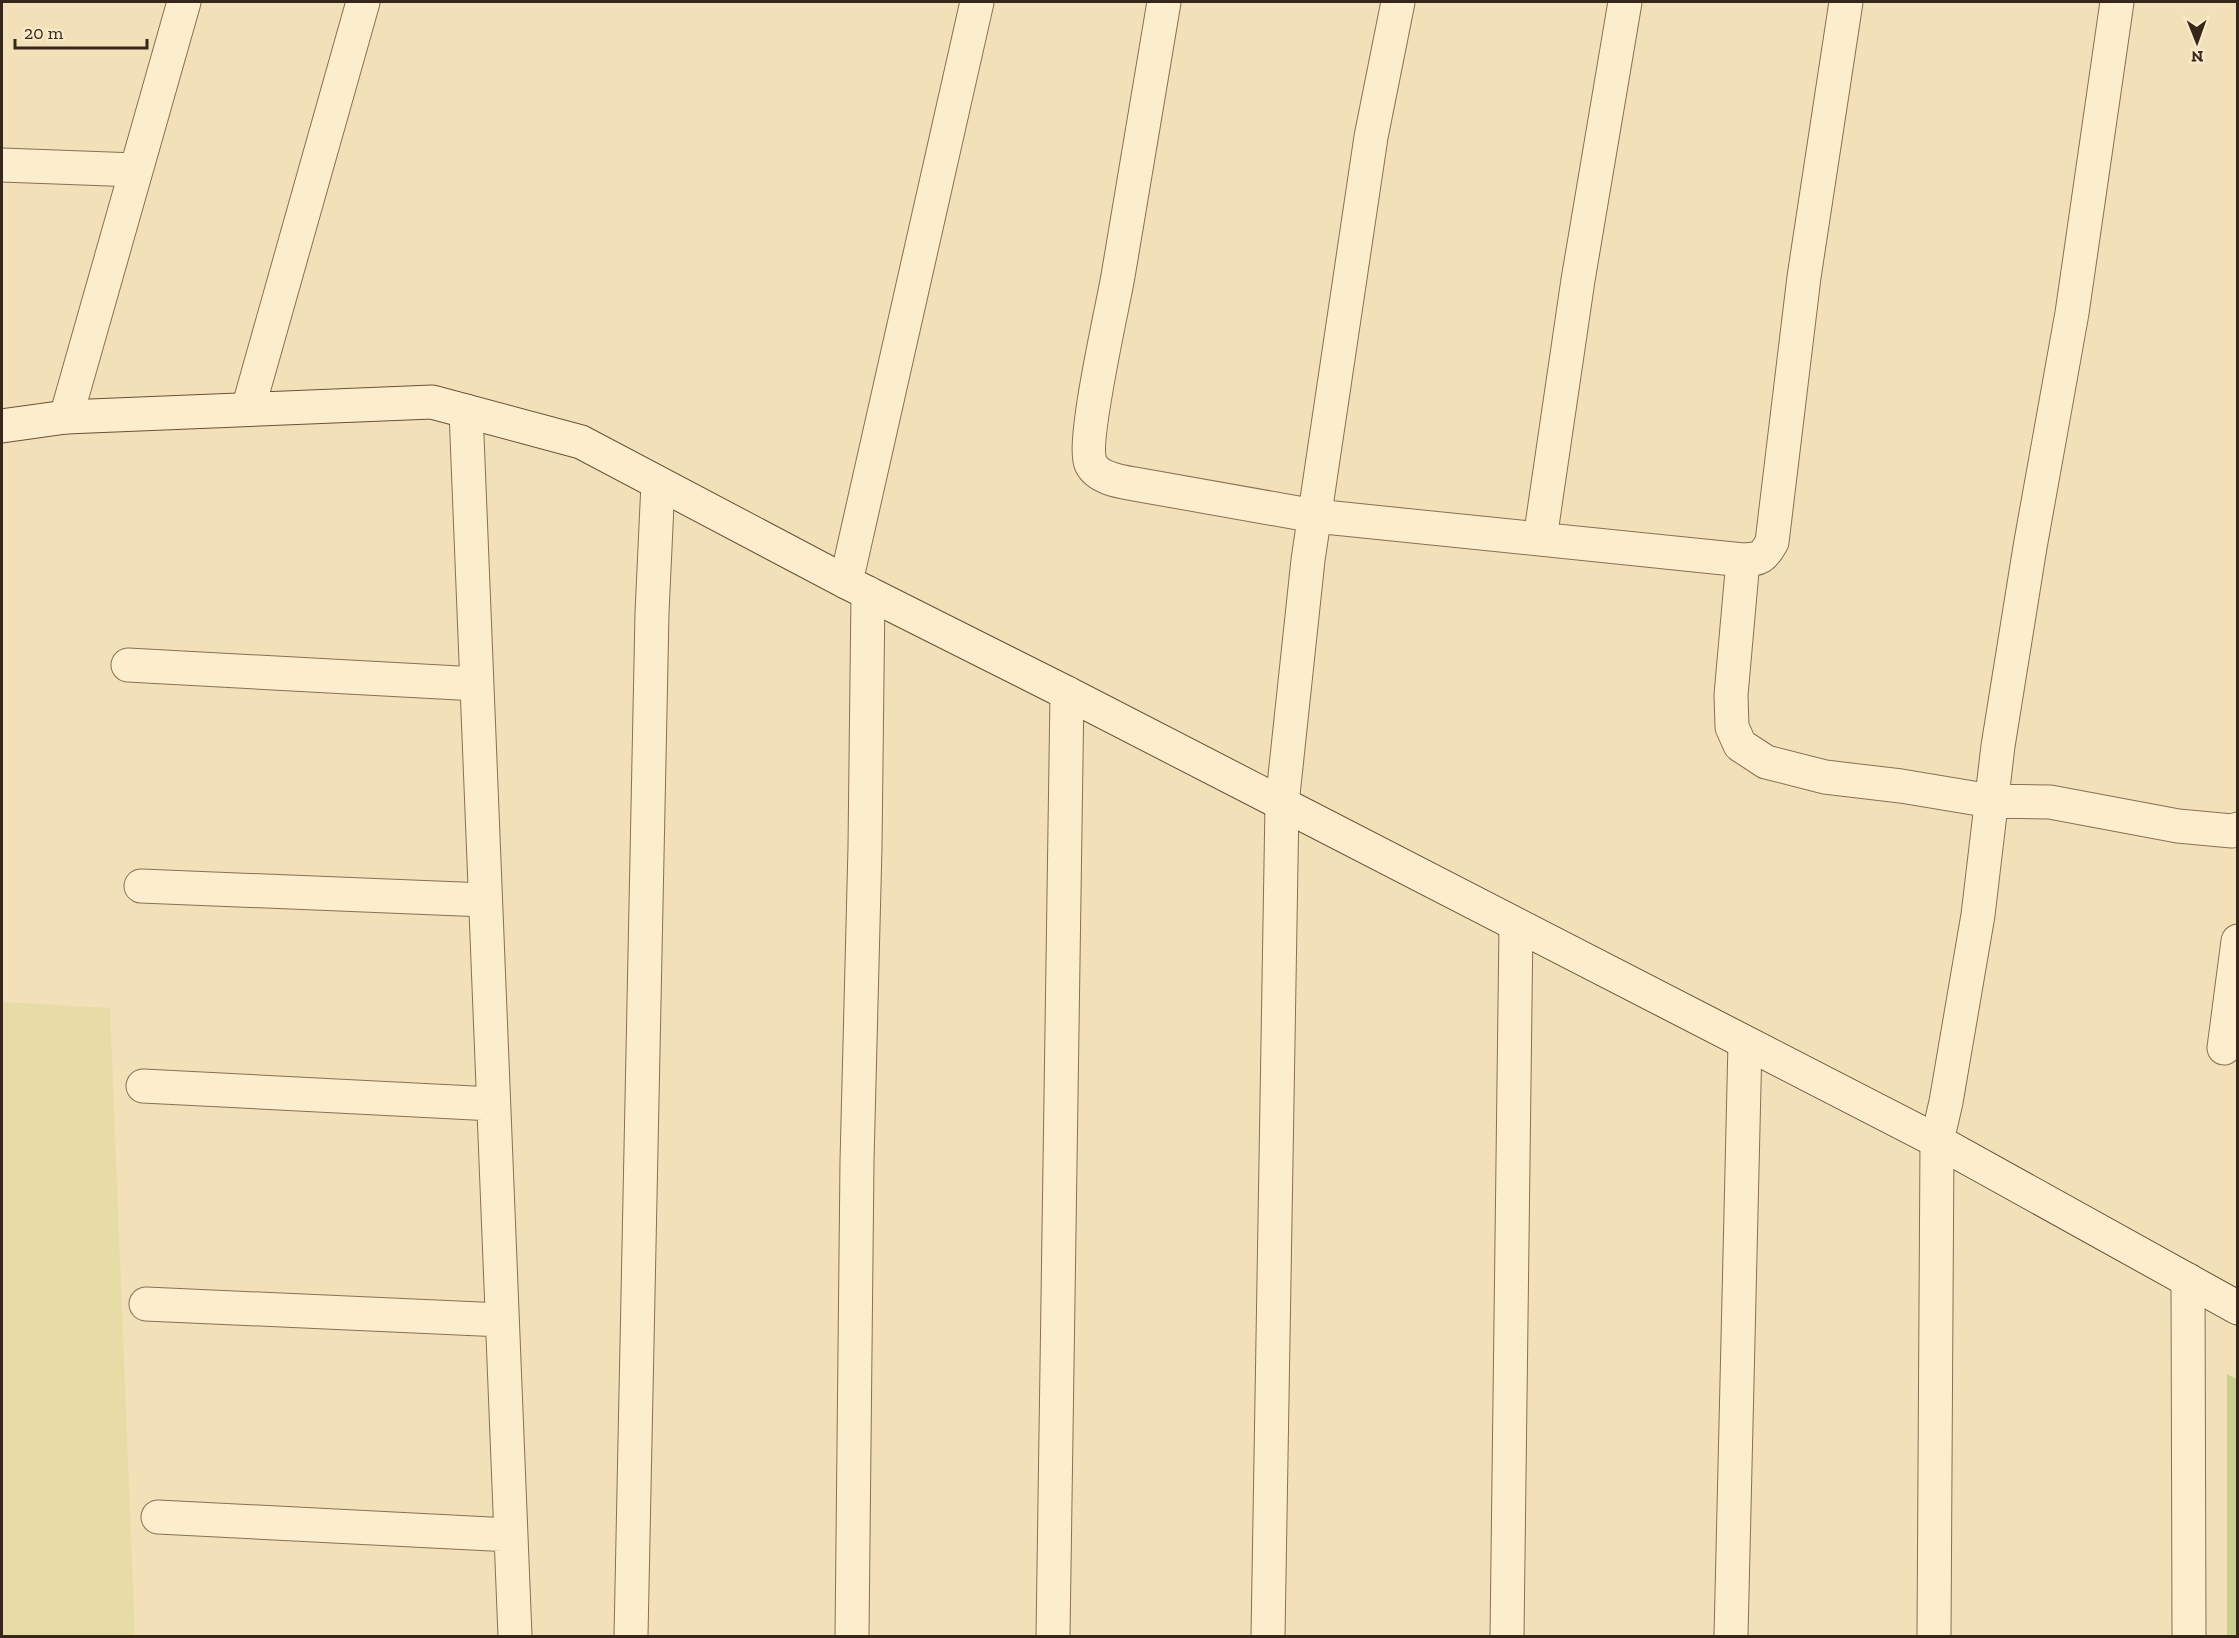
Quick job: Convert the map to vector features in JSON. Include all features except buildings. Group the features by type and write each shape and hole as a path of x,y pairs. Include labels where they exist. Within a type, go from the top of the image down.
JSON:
{"street":[{"path":"66,417 184,2"},
{"path":"248,409 363,2"},
{"path":"852,1636 857,1161 866,847 857,588 977,2"},
{"path":"1164,2 1089,444 1090,464 1099,473 1117,481 1315,516 1743,560 1755,560 1764,556 1772,542 1804,278 1846,2"},
{"path":"1268,1636 1282,804 1308,560 1371,137 1398,2"},
{"path":"1540,539 1578,280 1625,2"},
{"path":"1934,1636 1937,1141 1947,1102 1978,915 1991,801 2028,558 2072,313 2117,2"},
{"path":"2,165 136,170"},
{"path":"2,426 66,417 432,402 581,442 857,588 1067,693 1937,1141 2238,1308"},
{"path":"466,411 514,1636"},
{"path":"631,1636 652,637 658,483"},
{"path":"1743,560 1731,695 1732,727 1740,745 1766,762 1825,777 1902,786 1991,801 2050,802 2178,826 2232,831 2238,828"},
{"path":"128,665 477,684"},
{"path":"1053,1636 1067,693"},
{"path":"141,886 485,900"},
{"path":"1507,1636 1516,925"},
{"path":"2224,1048 2238,940"},
{"path":"1731,1636 1745,1043"},
{"path":"142,1086 493,1104"},
{"path":"2188,1281 2189,1636"},
{"path":"146,1304 502,1320"},
{"path":"158,1517 511,1534"}],"shaded area":[{"path":"2,1002 110,1008 135,1636 2,1636"}],"green space":[{"path":"2227,1374 2238,1380 2237,1636 2227,1636"}]}
